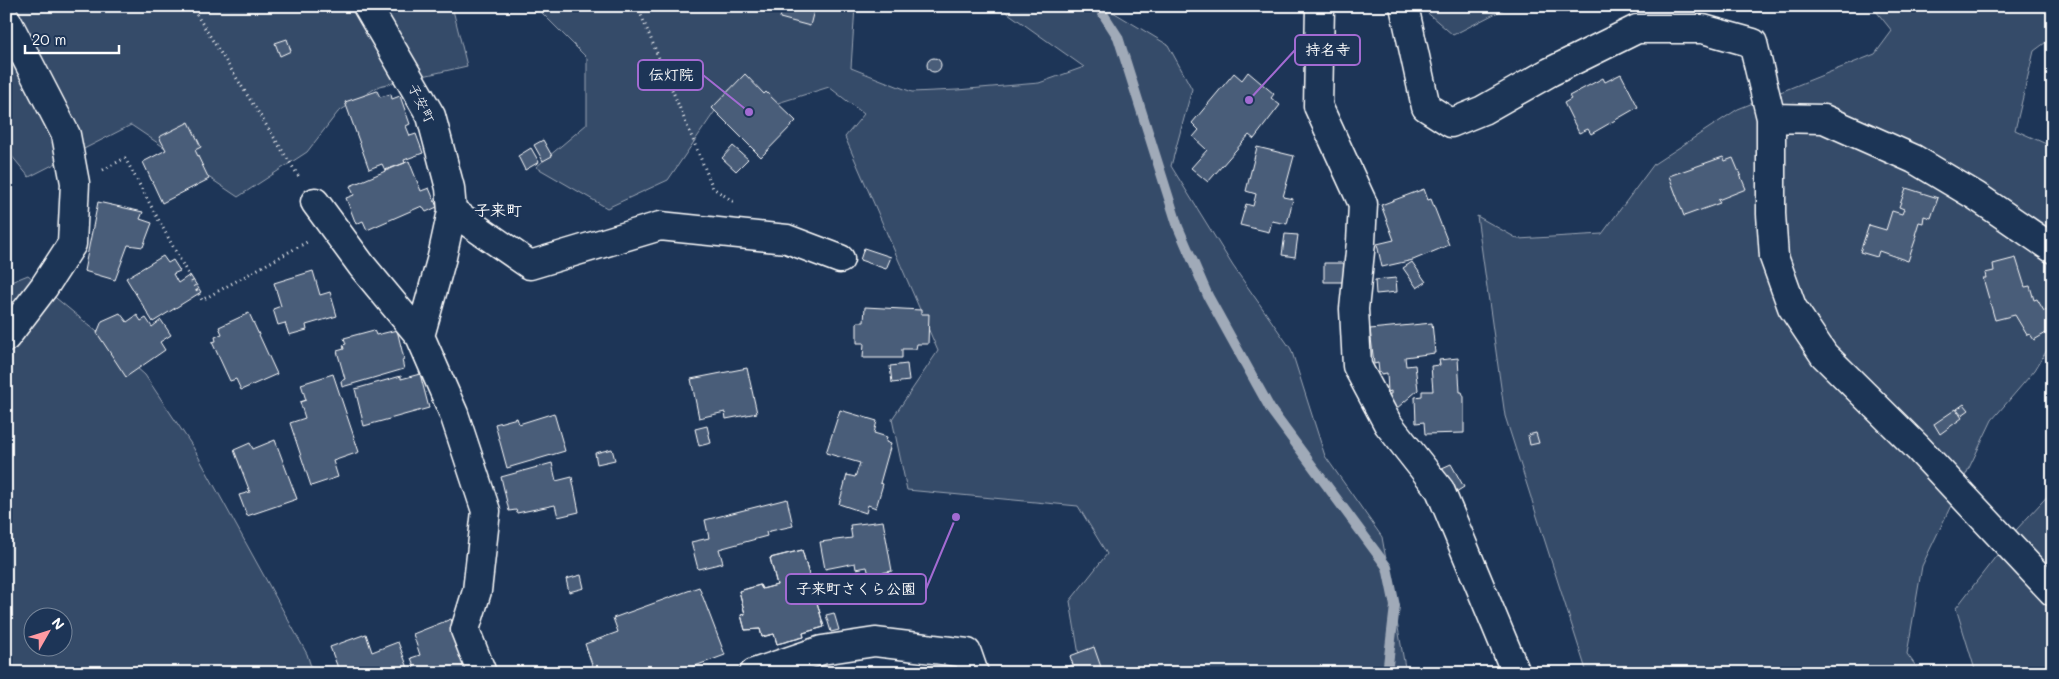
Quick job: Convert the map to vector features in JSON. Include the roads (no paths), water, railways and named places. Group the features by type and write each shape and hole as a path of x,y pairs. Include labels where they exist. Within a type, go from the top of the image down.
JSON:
{"street":[{"name":"子安町","path":"367,6 431,116 450,188 452,210 442,258 420,336"},
{"path":"1320,6 1318,106 1363,204 1354,309 1356,366 1388,424 1440,490 1516,673"},
{"path":"1404,6 1426,107 1451,123 1483,110 1550,72 1637,29 1703,29 1754,43 1771,118 1771,214 1774,257 1792,307 1824,355 1918,448 2053,592"},
{"path":"6,19 66,136 75,183 72,244 44,287 6,337"},
{"path":"1771,118 1824,119 1914,159 1976,196 2053,249"},
{"path":"315,202 362,266 420,336 454,414 486,511 478,591 465,630 482,673"},
{"path":"452,210 530,265 660,226 787,239 840,259"},
{"path":"754,673 822,650 875,642 967,653 974,673"}],"waterway":[{"path":"1098,6 1118,37 1178,227 1208,296 1271,410 1387,567 1395,606 1387,673"}],"place":[{"name":"持名寺","path":"1249,100"},
{"name":"伝灯院","path":"749,112"},
{"name":"子来町さくら公園","path":"956,517"}],"district":[{"name":"子来町","path":"498,209"}]}
